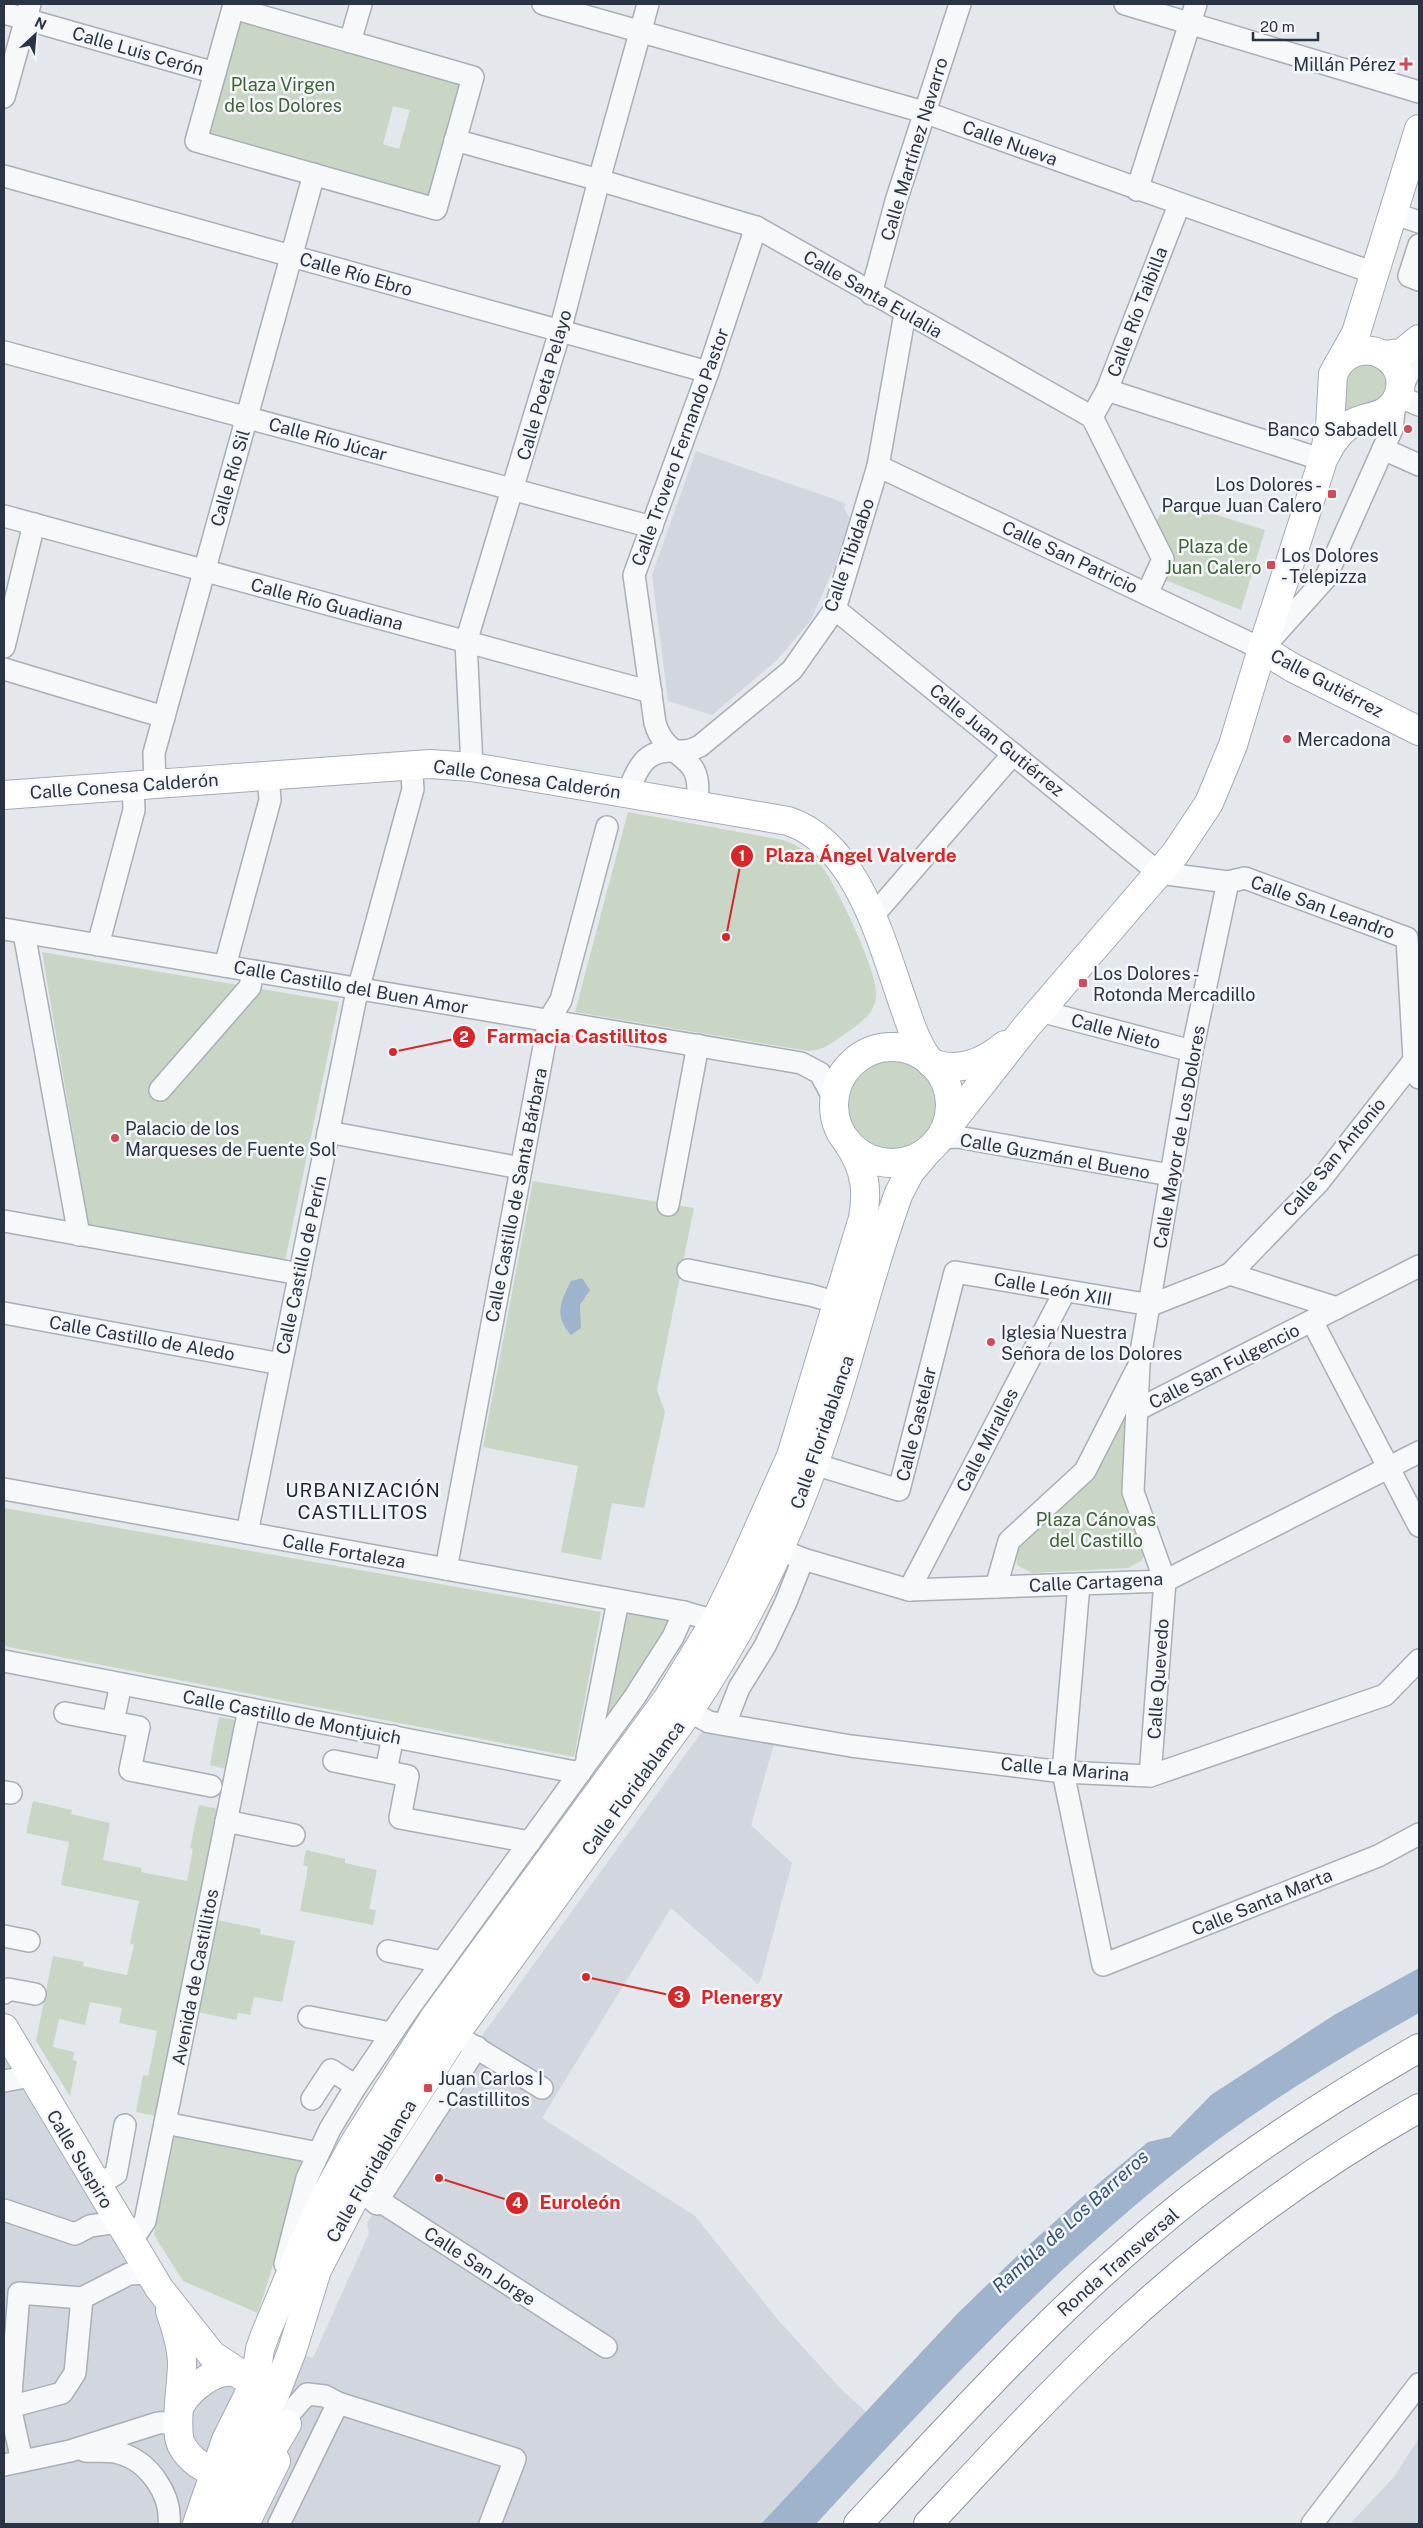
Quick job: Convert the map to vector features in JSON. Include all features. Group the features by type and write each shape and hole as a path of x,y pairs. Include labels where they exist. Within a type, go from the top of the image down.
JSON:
{"main road":[{"path":"1323,460 1330,427 1335,375 1354,338 1419,129"},
{"path":"1374,273 1366,313 1367,328 1372,343 1391,362 1398,375 1395,408"},
{"path":"1395,408 1357,417 1346,411 1336,400 1335,375 1345,357 1358,351 1370,350 1382,354 1402,353 1419,340"},
{"path":"1323,460 1334,441 1346,428 1395,408"},
{"name":"Calle Floridablanca","path":"271,2398 292,2351 317,2270 368,2194 399,2118 467,2040 689,1711 731,1642 778,1549 814,1464 888,1225 906,1180 1034,1018 1188,837 1209,803 1234,745 1262,649 1323,460"},
{"name":"Calle Gutiérrez","path":"1262,649 1292,668 1419,730"},
{"name":"Calle Conesa Calderón","path":"4,795 411,764 472,768 788,821 816,833 837,854 871,918 914,1037 930,1062"},
{"name":"Calle Conesa Calderón","path":"863,1055 880,1038 891,1019 897,1000 895,982"},
{"name":"Calle Floridablanca","path":"930,1062 944,1067 953,1067 982,1061 997,1052 1034,1018"},
{"path":"898,1048 914,1052 930,1062 941,1075 948,1092 950,1111 937,1140 909,1161 883,1163 863,1156 849,1145 838,1127 834,1099 842,1075 854,1061 863,1055 879,1049 898,1048"},
{"name":"Calle Floridablanca","path":"271,2398 260,2349 305,2239 328,2191 355,2142 434,2018 668,1698 715,1620 740,1570 791,1456 838,1303 866,1203 862,1166 849,1145"},
{"name":"Calle Suspiro","path":"4,2028 154,2281"},
{"name":"Ronda Transversal","path":"858,2524 1009,2363 1126,2253 1192,2198 1253,2153 1371,2076 1419,2048"},
{"path":"928,2524 1046,2399 1112,2335 1224,2238 1328,2165 1419,2108"},
{"path":"154,2281 170,2311 180,2345 182,2362 181,2444 192,2459 225,2475 257,2474 271,2398"},
{"path":"154,2281 212,2355 271,2398 276,2462 245,2524"},
{"path":"180,2413 188,2393 200,2383 233,2372 271,2398"},
{"path":"220,2524 226,2440 271,2398"},
{"path":"936,2524 1046,2399"},
{"path":"197,2524 225,2475"}],"street":[{"path":"350,42 361,4"},
{"name":"Calle Nueva","path":"546,4 924,112 1137,190 1374,273"},
{"name":"Calle Poeta Pelayo","path":"472,768 466,642 514,489 560,331 599,180 648,4"},
{"name":"Calle Martínez Navarro","path":"871,294 896,201 960,4"},
{"path":"1125,4 1193,13 1419,92"},
{"path":"233,8 350,42 473,77 436,209 196,141 233,8"},
{"path":"4,97 28,12"},
{"name":"Calle Luis Cerón","path":"4,13 28,12 215,73"},
{"path":"1137,190 1193,13"},
{"name":"Calle Santa Eulalia","path":"455,140 599,180 756,227 871,294 1092,417"},
{"name":"Calle Río Sil","path":"98,945 134,810 154,753 314,174"},
{"name":"Calle Río Ebro","path":"4,176 708,372"},
{"name":"Calle Río Taibilla","path":"1092,417 1107,390 1179,205"},
{"path":"1392,215 1419,222"},
{"name":"Calle Trovero Fernando Pastor","path":"675,751 669,748 658,734 634,576 708,372 756,227"},
{"path":"1419,246 1409,276 1419,280"},
{"name":"Calle Tibidabo","path":"627,794 641,762 661,751 691,751 700,746 792,670 835,609 878,466 905,313"},
{"path":"1262,649 1325,579 1384,448 1395,408 1419,351"},
{"name":"Calle Río Júcar","path":"4,352 652,526"},
{"path":"1107,390 1323,460"},
{"path":"1092,417 1163,559 1147,594"},
{"path":"1384,448 1419,465"},
{"name":"Calle San Patricio","path":"878,466 1262,649"},
{"name":"Calle Río Guadiana","path":"4,516 651,692"},
{"path":"4,647 34,524"},
{"name":"Calle Juan Gutiérrez","path":"835,609 1159,872"},
{"path":"4,668 164,717"},
{"path":"675,751 684,756 694,770 698,787 696,805"},
{"path":"871,918 1014,754"},
{"name":"Calle Castillo de Perín","path":"246,1533 358,989 413,789 411,764"},
{"path":"225,966 270,800 268,776"},
{"name":"Calle Castillo de Santa Bárbara","path":"446,1569 549,1020 562,1000 607,827"},
{"name":"Calle San Leandro","path":"1159,872 1228,882 1245,878 1407,938 1414,957 1417,1063"},
{"name":"Calle Mayor de Los Dolores","path":"1140,1364 1192,1051 1228,882"},
{"path":"14,931 79,1235"},
{"name":"Calle Castillo del Buen Amor","path":"14,931 808,1065 820,1073 834,1099"},
{"path":"160,1090 250,987 253,971"},
{"name":"Calle Nieto","path":"1034,1018 1192,1051"},
{"path":"668,1205 698,1046"},
{"name":"Calle San Antonio","path":"1230,1274 1318,1183 1417,1063"},
{"path":"328,1132 521,1168"},
{"name":"Calle Guzmán el Bueno","path":"937,1140 958,1138 1170,1175"},
{"path":"4,1222 300,1274"},
{"name":"Calle San Fulgencio","path":"1137,1410 1419,1266"},
{"path":"688,1270 810,1295 838,1303"},
{"name":"Calle Castelar","path":"814,1464 899,1490 955,1272"},
{"name":"Calle León XIII","path":"955,1272 1151,1306"},
{"path":"1151,1306 1230,1274 1337,1308"},
{"name":"Calle Miralles","path":"910,1590 1065,1290"},
{"name":"Calle Castillo de Aledo","path":"4,1313 281,1364"},
{"path":"1312,1321 1419,1526"},
{"path":"1140,1364 1133,1492 1165,1582"},
{"path":"996,1587 1009,1541 1085,1471 1140,1364"},
{"name":"Calle Cartagena","path":"778,1549 804,1559 910,1590 1165,1582 1419,1452"},
{"name":"Calle Fortaleza","path":"4,1489 684,1612 715,1620"},
{"path":"725,1724 739,1688 764,1646 786,1602 804,1559"},
{"name":"Calle Quevedo","path":"1150,1776 1165,1582"},
{"path":"1063,1772 1079,1584"},
{"path":"583,1769 618,1601"},
{"name":"Calle Floridablanca","path":"276,2310 287,2252 307,2178 318,2153 356,2086 442,1962 583,1769 655,1666 673,1637 684,1612"},
{"name":"Calle La Marina","path":"689,1711 709,1722 851,1746 1063,1772 1150,1776 1385,1695 1419,1660"},
{"name":"Calle Castillo de Montjuich","path":"4,1661 393,1736 583,1769"},
{"path":"113,1722 121,1684"},
{"name":"Avenida de Castillitos","path":"125,2232 145,2221 249,1708"},
{"path":"65,1713 139,1727 130,1770 211,1786"},
{"path":"386,1772 393,1736"},
{"path":"334,1761 408,1776 400,1818 530,1842"},
{"name":"Calle Santa Marta","path":"1063,1772 1103,1965 1378,1856 1419,1834"},
{"path":"226,1821 294,1835"},
{"path":"4,1936 29,1941"},
{"path":"388,1951 442,1962"},
{"path":"4,1993 8,1988 35,1994"},
{"path":"309,2017 392,2033"},
{"path":"467,2040 542,2088"},
{"path":"312,2099 331,2070 356,2086"},
{"path":"4,2081 31,2076"},
{"path":"165,2123 318,2153"},
{"path":"96,2186 116,2174 125,2125"},
{"name":"Calle San Jorge","path":"368,2194 606,2347"},
{"path":"4,2210 75,2234 90,2226 125,2232"},
{"path":"154,2281 129,2274 82,2298 19,2293 7,2408 13,2463 70,2451 158,2423 180,2413"},
{"path":"7,2408 62,2393 75,2373 82,2298"},
{"path":"1312,2524 1419,2384"},
{"path":"271,2398 307,2394 325,2396 338,2403 515,2459 490,2524"},
{"path":"279,2524 338,2403"},
{"path":"70,2451 109,2451 122,2454 135,2461 148,2471 160,2485 169,2510 169,2524"}],"shaded area":[{"path":"696,451 845,503 844,508 853,525 811,620 777,660 712,715 668,701 652,575"},
{"path":"709,1722 776,1737 751,1825 792,1863 761,1979 758,1984 671,1908 542,2118 695,2216 778,2320 844,2392 881,2425 789,2524 4,2524 4,2028 181,2319 276,2391 292,2351 313,2358 369,2233 367,2223 473,2048"},
{"path":"1419,2438 1419,2524 1350,2524 1394,2477"}],"green space":[{"name":"Plaza Virgen de los Dolores","path":"233,8 473,77 436,209 196,141","holes":["393,106 410,110 399,149 383,144"]},
{"path":"1364,350 1399,390 1351,415 1342,408 1333,395"},
{"name":"Plaza de Juan Calero","path":"1168,500 1265,530 1241,610 1155,576 1150,533"},
{"path":"628,812 783,840 809,853 828,875 864,950 871,970 876,997 869,1014 856,1026 829,1045 809,1051 575,1012"},
{"path":"42,952 339,1002 285,1261 89,1227"},
{"path":"889,1047 913,1053 932,1067 945,1085 951,1108 950,1115 943,1127 910,1160 896,1164 875,1160 845,1138 839,1130 834,1115 833,1101 836,1088 842,1076 851,1065 875,1050"},
{"path":"533,1181 694,1208 657,1390 665,1412 644,1508 612,1503 601,1560 561,1552 578,1466 483,1447"},
{"name":"Plaza Cánovas del Castillo","path":"1129,1401 1148,1548 1141,1561 1128,1568 1032,1573 1017,1565 1016,1551 1090,1478"},
{"path":"4,1508 601,1612 574,1757 4,1646"},
{"path":"618,1601 684,1612 586,1765"},
{"path":"219,1717 236,1720 226,1769 210,1765"},
{"path":"33,1801 72,1810 71,1814 110,1823 103,1860 142,1868 141,1872 187,1881 193,1849 190,1848 199,1805 218,1809 156,2116 136,2112 143,2075 148,2076 157,2031 119,2023 122,2008 90,2002 85,2025 59,2019 53,2047 74,2052 73,2060 77,2061 70,2096 36,2041 53,1956 84,1962 83,1966 127,1975 134,1945 130,1943 139,1901 61,1885 69,1842 26,1833"},
{"path":"306,1850 345,1859 345,1863 377,1870 369,1909 376,1910 373,1925 300,1911 308,1867 303,1865"},
{"path":"217,1920 261,1929 260,1934 295,1941 282,2002 254,1997 250,2015 238,2013 236,2020 198,2012"},
{"path":"177,2125 305,2150 284,2230 258,2313 183,2281 154,2235"}],"water":[{"path":"582,1278 590,1290 580,1305 581,1328 571,1335 562,1322 560,1309 571,1281"},
{"name":"Rambla de Los Barreros","path":"1419,1968 1419,2013 1355,2050 1261,2109 1201,2152 1124,2215 987,2343 816,2524 761,2524 958,2313 1021,2252 1080,2199 1148,2142 1170,2137 1211,2095 1334,2015"}],"place":[{"name":"Millán Pérez","path":"1406,64"},
{"name":"Banco Sabadell","path":"1408,429"},
{"name":"Los Dolores - Parque Juan Calero","path":"1332,494"},
{"name":"Los Dolores - Telepizza","path":"1271,565"},
{"name":"Mercadona","path":"1287,739"},
{"name":"Plaza Ángel Valverde","path":"726,937"},
{"name":"Los Dolores - Rotonda Mercadillo","path":"1083,983"},
{"name":"Farmacia Castillitos","path":"393,1052"},
{"name":"Palacio de los Marqueses de Fuente Sol","path":"115,1138"},
{"name":"Iglesia Nuestra Señora de los Dolores","path":"991,1342"},
{"name":"Plenergy","path":"586,1977"},
{"name":"Juan Carlos I - Castillitos","path":"428,2088"},
{"name":"Euroleón","path":"439,2178"}],"district":[{"name":"URBANIZACIÓN CASTILLITOS","path":"363,1501"}]}
